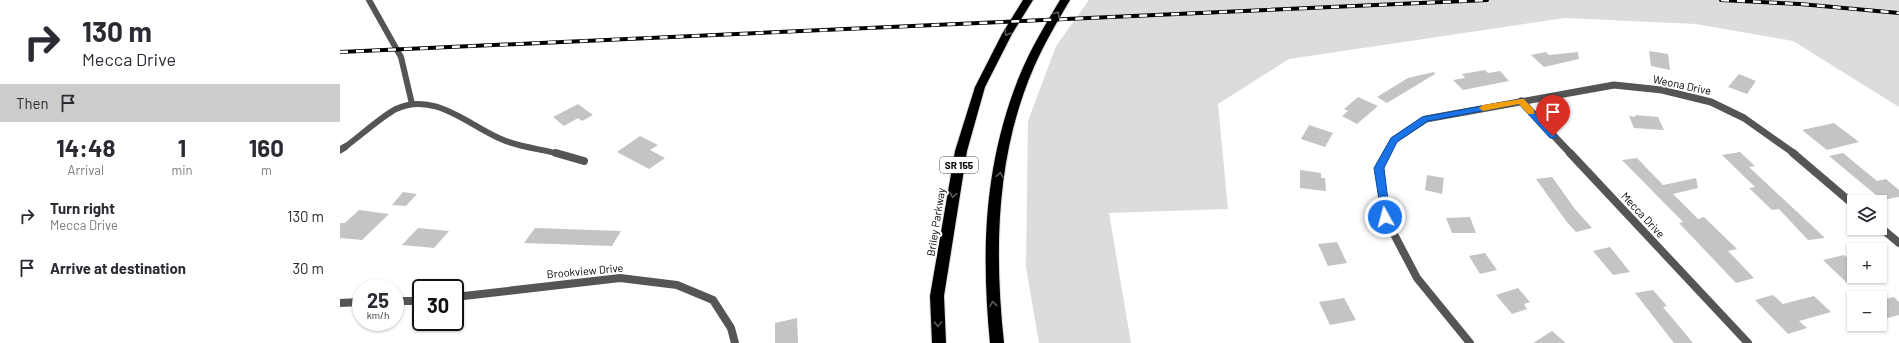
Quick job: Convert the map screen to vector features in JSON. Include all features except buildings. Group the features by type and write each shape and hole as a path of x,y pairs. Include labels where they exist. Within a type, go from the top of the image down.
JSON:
{"highway":[{"name":"Briley Parkway","path":"939,343 937,296 961,151 980,87 1007,34 1028,0"},
{"path":"997,343 992,298 992,228 998,179 1012,119 1024,77 1045,33 1065,0"}],"street":[{"name":"Weona Drive","path":"1470,343 1417,278 1385,217 1379,168 1394,140 1426,119 1521,101 1614,86 1662,90 1711,102 1744,118 1794,154 1847,199"},
{"name":"Mecca Drive","path":"1521,101 1748,343"},
{"path":"1887,233 1899,243"},
{"name":"Brookview Drive","path":"464,296 620,278 677,284 713,300 731,328 735,343"},
{"path":"340,303 352,302"}],"lane":[{"path":"369,0 401,57 412,104"},
{"path":"342,149 396,109 412,104 434,106 456,113 501,139 584,161"}],"shaded area":[{"path":"1089,0 1899,0 1899,107 1793,41 1696,24 1565,18 1289,59 1218,104 1228,209 1109,213 1131,343 1039,343 1026,267 1028,121 1056,46"}],"railway":[{"path":"340,52 1487,0"},
{"path":"1721,0 1800,4 1899,13"}],"slow traffic":[{"path":"1483,108 1521,101 1531,112"}],"route":[{"path":"1385,217 1379,168 1394,140 1426,119 1521,101 1553,136"}]}
